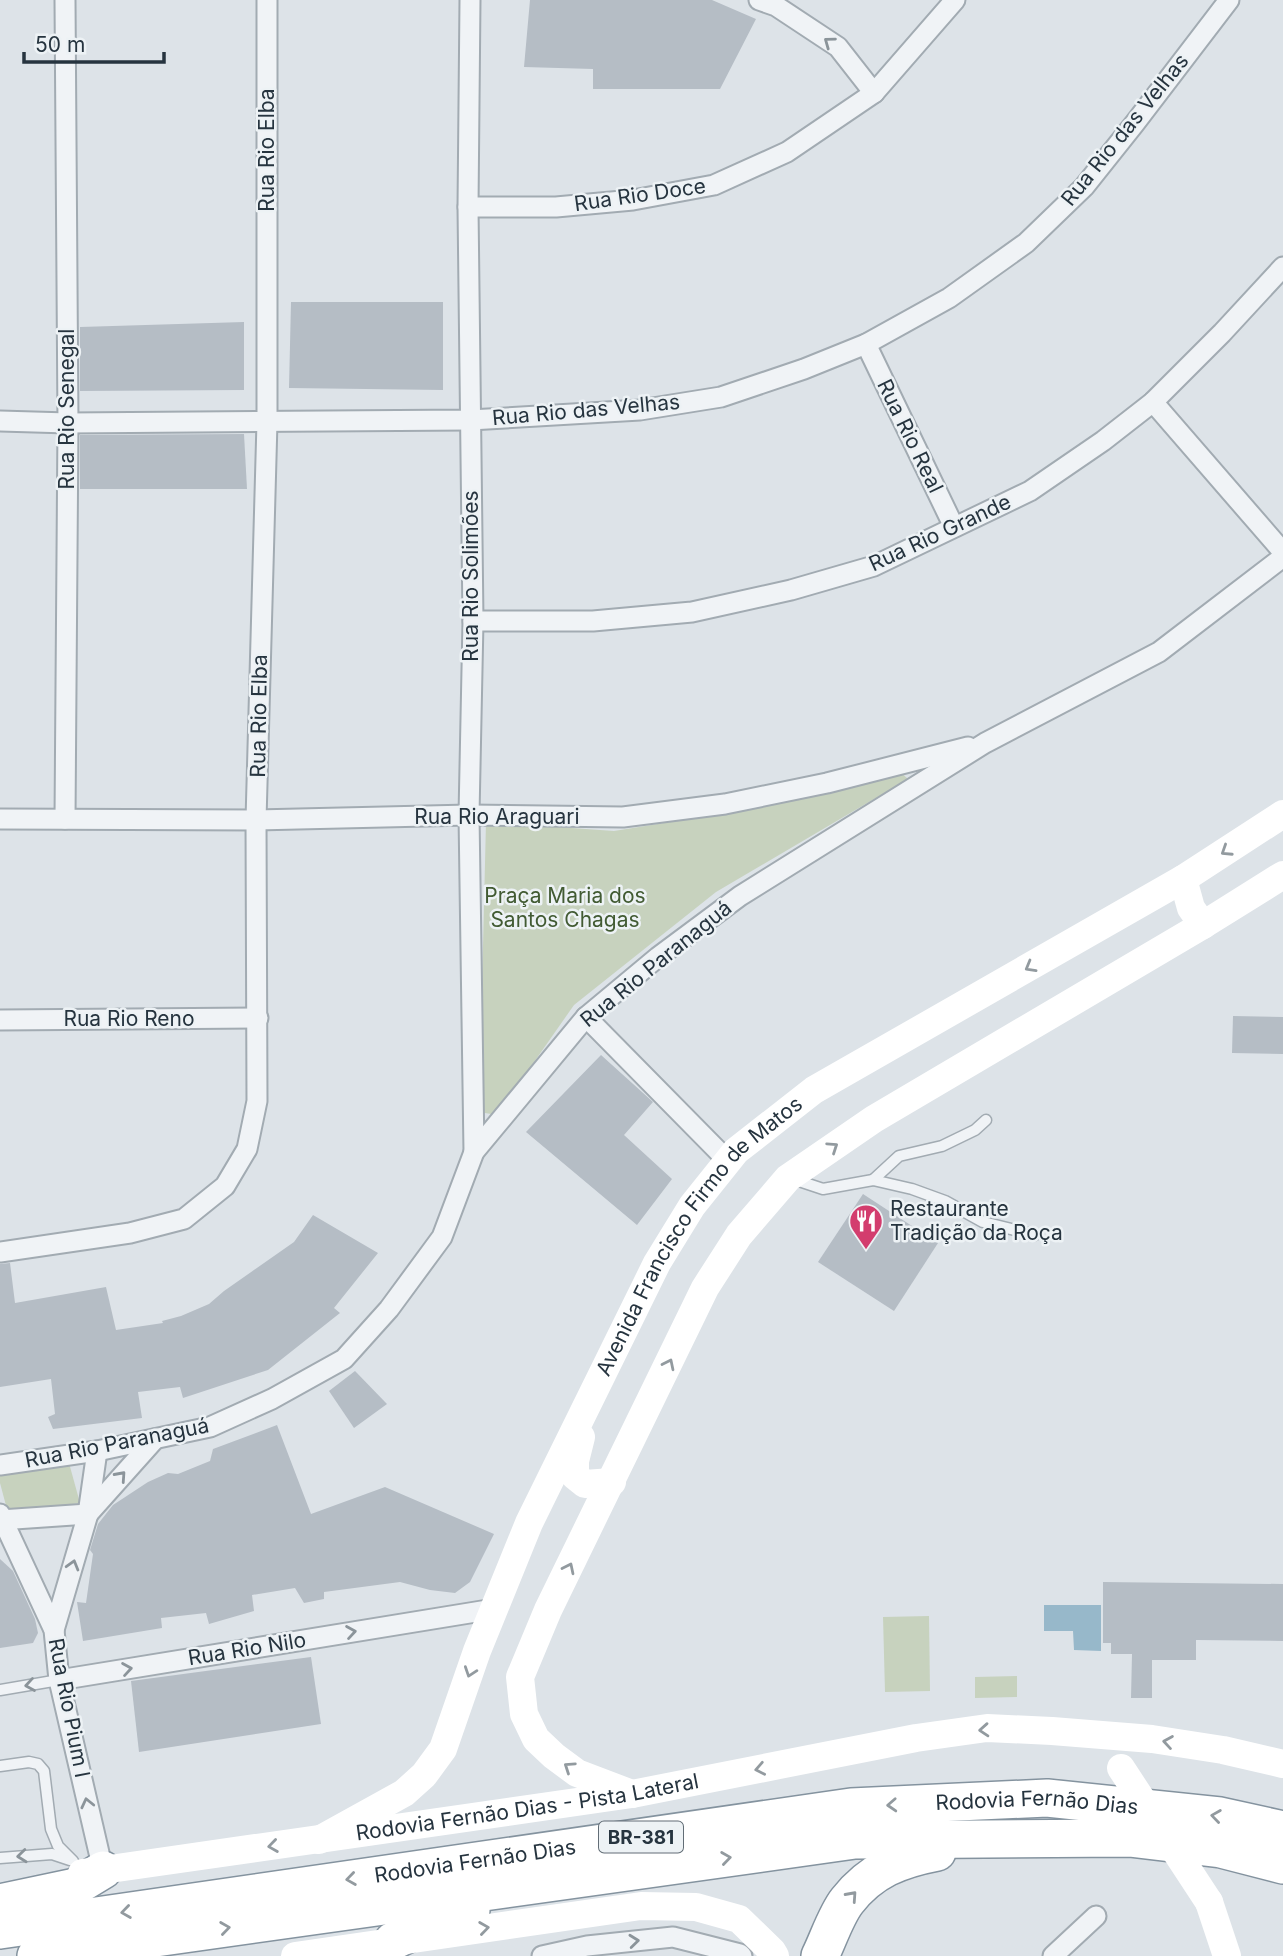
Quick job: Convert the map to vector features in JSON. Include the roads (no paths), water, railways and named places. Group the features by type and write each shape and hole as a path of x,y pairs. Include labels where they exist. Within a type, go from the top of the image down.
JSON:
{"highway":[{"name":"Rodovia Fernão Dias","path":"0,1930 851,1807 1047,1798 1220,1816 1283,1830"},
{"path":"820,1956 846,1902 867,1881 890,1864 943,1850 1114,1844 1129,1838"},
{"name":"Rodovia Fernão Dias","path":"36,1956 148,1938 855,1840 1129,1838 1221,1849 1283,1865"},
{"path":"393,1941 450,1914 629,1880 659,1867"},
{"path":"0,1903 75,1886 88,1868"}],"street":[{"name":"Rua Rio Senegal","path":"65,0 68,422 65,819"},
{"name":"Rua Rio Elba","path":"0,1252 130,1233 184,1219 225,1186 247,1149 257,1101 256,820 267,422 267,0"},
{"name":"Rua Rio Solimões","path":"470,0 468,207 473,621 469,815 474,1152"},
{"path":"759,0 776,6 838,47 874,93"},
{"name":"Rua Rio Doce","path":"468,207 569,206 633,200 714,185 787,152 874,93 955,0"},
{"name":"Rua Rio das Velhas","path":"0,421 470,420 640,410 721,397 804,369 866,344 949,298 1026,243 1084,187 1229,0"},
{"name":"Rua Rio Grande","path":"473,621 593,621 692,611 791,590 874,566 1030,491 1103,441 1153,402 1283,267"},
{"name":"Rua Rio Real","path":"866,344 954,527"},
{"path":"1153,402 1283,552"},
{"name":"Rua Rio Paranaguá","path":"0,1465 97,1451 210,1427 272,1399 344,1359 389,1309 442,1237 474,1152 586,1017 740,896 985,743 1159,652 1283,557"},
{"name":"Rua Rio Araguari","path":"0,819 256,820 469,815 623,817 725,804 827,783 985,743"},
{"name":"Avenida Francisco Firmo de Matos","path":"319,1840 404,1793 424,1775 443,1749 477,1651 529,1523 657,1263 692,1206 736,1151 814,1090 1183,879 1283,814"},
{"name":"Avenida Francisco Firmo de Matos","path":"632,1794 578,1773 554,1756 537,1739 524,1714 520,1677 548,1610 705,1288 738,1235 788,1178 874,1119 1283,875"},
{"path":"1183,879 1191,908 1203,925"},
{"path":"586,1017 728,1161"},
{"name":"Rua Rio Reno","path":"0,1020 258,1018"},
{"path":"593,1397 575,1461 575,1476 585,1484 612,1482"},
{"path":"1,1518 88,1514 155,1439"},
{"path":"54,1630 88,1514 97,1451"},
{"name":"Rua Rio Pium I","path":"1,1518 54,1630 59,1680 88,1868"},
{"name":"Rua Rio Nilo","path":"59,1680 494,1609"},
{"name":"Rodovia Fernão Dias - Pista Lateral","path":"0,1886 88,1868 319,1840 632,1794 916,1738 987,1728 1052,1731"},
{"path":"1052,1731 1103,1753 1121,1768 1209,1902 1227,1956"},
{"name":"BR-381","path":"1052,1731 1152,1739 1283,1763"},
{"path":"295,1956 641,1906 696,1907 739,1919 775,1956"},
{"path":"1053,1956 1096,1916"},
{"path":"542,1956 673,1937 742,1956"}],"lane":[{"path":"873,1180 900,1156 942,1146 975,1130 986,1120"},
{"path":"788,1178 823,1189 873,1180 912,1189 945,1201 983,1222 1035,1236"},
{"name":"Rua Rio Nilo","path":"0,1690 59,1680"},
{"path":"0,1766 29,1762 38,1764 44,1772 51,1829 58,1846 88,1868"},
{"path":"0,1858 52,1854 88,1868"}],"water":[{"path":"1044,1605 1101,1605 1101,1651 1074,1650 1073,1631 1044,1631"}],"place":[{"name":"Restaurante Tradição da Roça","path":"866,1251"}],"park label":[{"name":"Praça Maria dos Santos Chagas","path":"565,908"}]}
